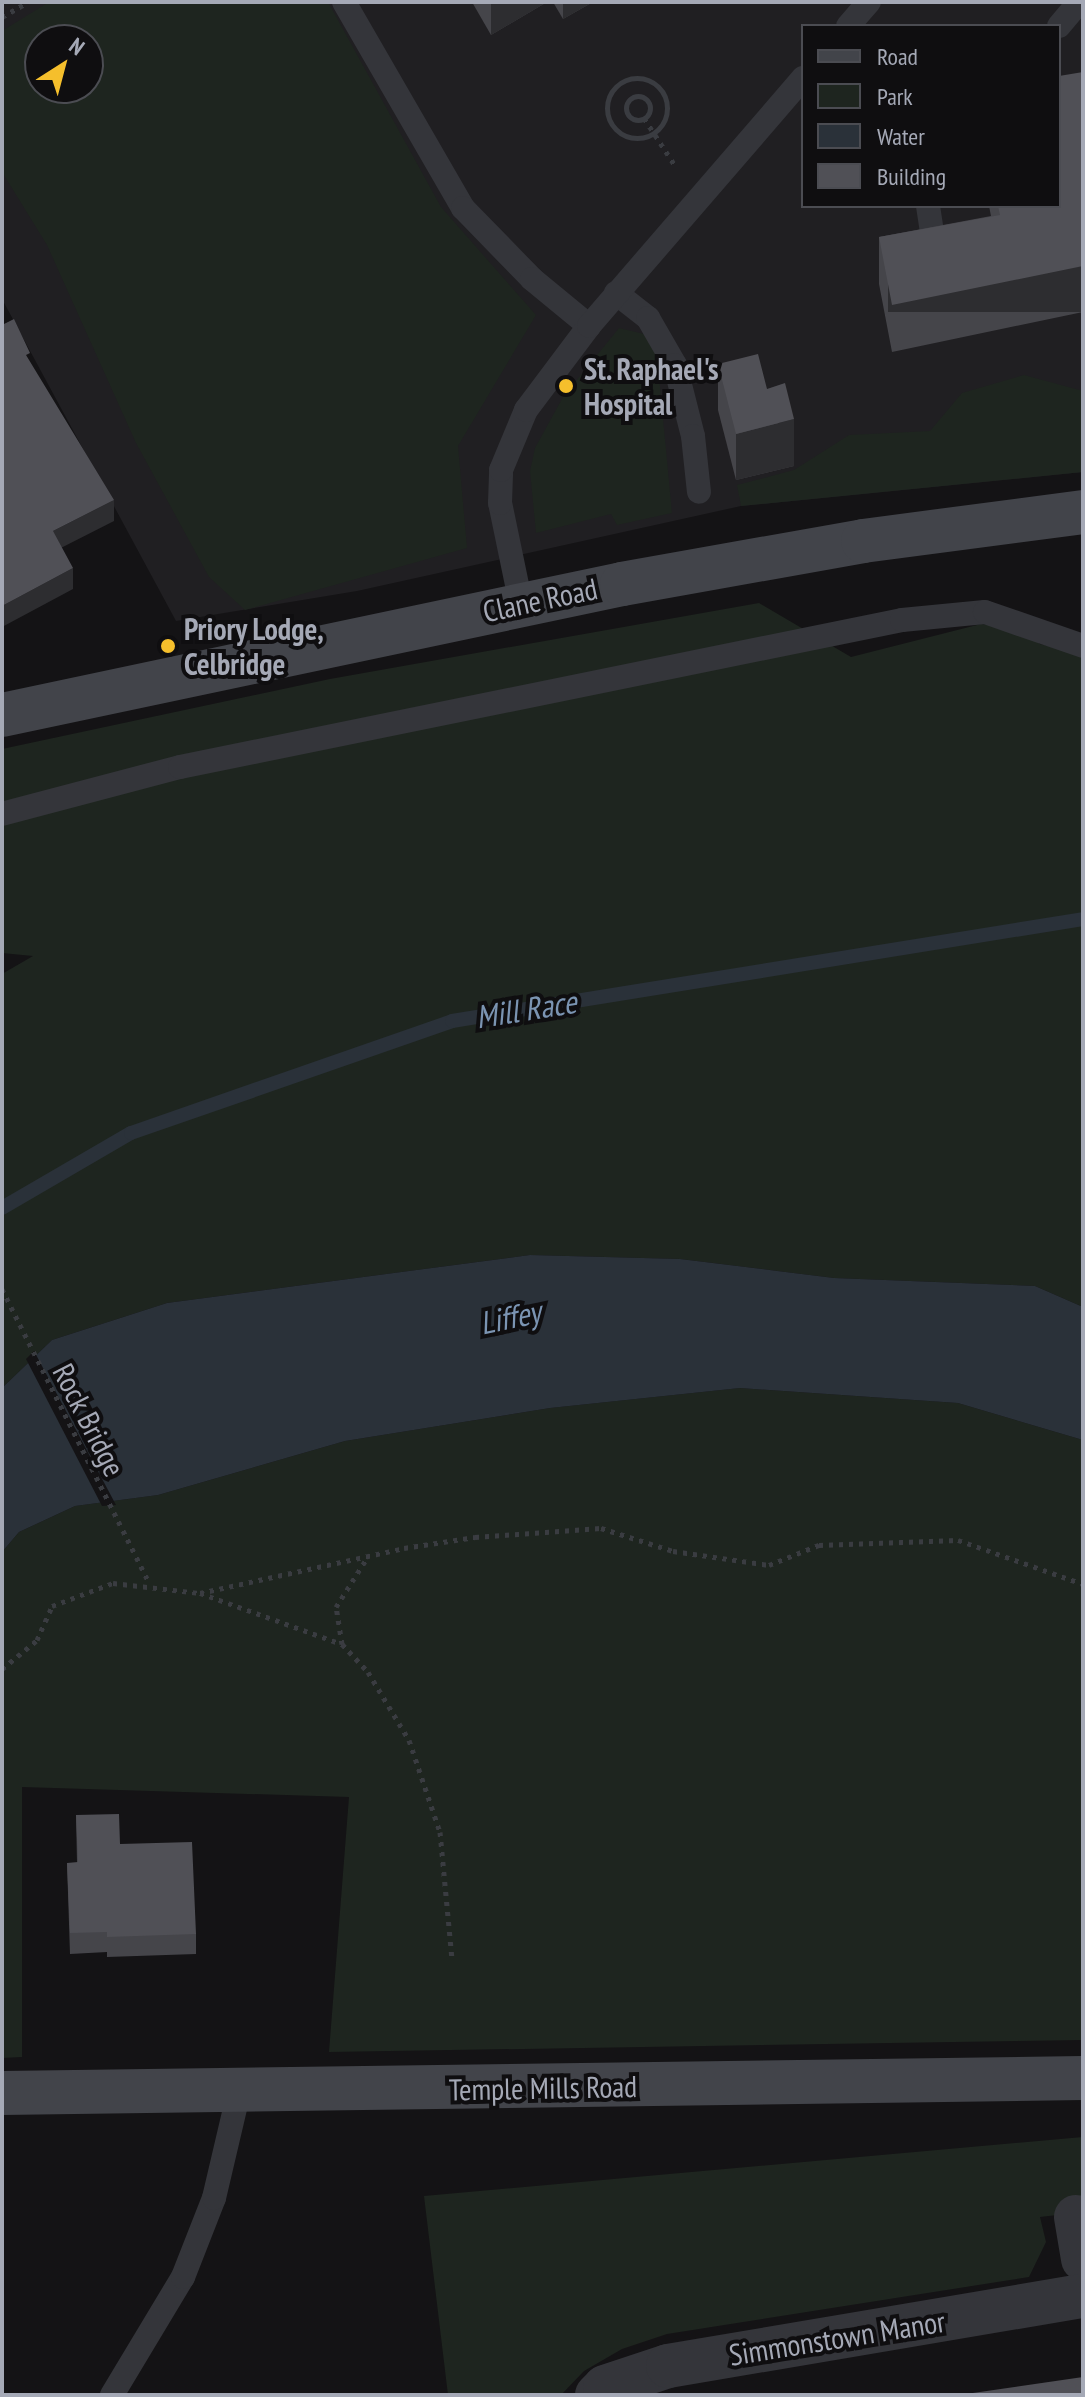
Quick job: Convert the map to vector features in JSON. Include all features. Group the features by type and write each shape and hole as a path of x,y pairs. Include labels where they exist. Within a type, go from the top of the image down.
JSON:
{"main road":[{"name":"Clane Road","path":"2,715 521,604 863,541 1083,512"},
{"name":"Temple Mills Road","path":"2,2093 1083,2078"}],"street":[{"path":"1076,2217 1083,2259"},
{"name":"Simmonstown Manor","path":"597,2395 605,2387 668,2366 1083,2296"}],"lane":[{"path":"344,2 463,208 532,279 589,326"},
{"path":"850,24 869,2"},
{"path":"1061,24 1079,2"},
{"path":"521,604 500,503 501,470 526,410 616,293 801,80"},
{"path":"928,208 936,258"},
{"path":"616,293 648,318 675,365 693,436 699,492"},
{"path":"2,814 180,767 902,620 985,612 1083,646"},
{"path":"112,2395 183,2277 214,2198 239,2091"}],"path":[{"path":"2,17 28,2"},
{"path":"638,78 663,92 664,120 654,132 628,137 615,130 607,102 624,80 638,78"},
{"path":"644,118 649,101 632,97 627,114 644,118 697,199"},
{"name":"Rock Bridge","path":"2,1289 27,1348 150,1584"},
{"path":"200,1593 475,1537 601,1528 673,1551 769,1565 819,1545 958,1540 1083,1584"},
{"path":"342,1644 336,1607 367,1558"},
{"path":"2,1669 37,1640 52,1606 113,1583 150,1584 200,1593 342,1644 368,1672 409,1740 440,1832 452,1960"}],"shaded area":[{"name":"St. Raphael's Hospital","path":"2,2 1083,2 1083,472 741,506 357,591 176,621 2,299"}],"green space":[{"path":"49,2 328,2 441,207 536,315 458,446 467,548 245,610 209,577 136,443 47,245 2,172 2,31"},
{"path":"619,328 644,334 657,355 672,513 617,525 611,514 536,533 530,471 535,448 563,397"},
{"path":"1024,375 1083,391 1083,472 741,506 737,485 794,470 849,435 930,431 962,393"},
{"path":"759,603 851,657 981,624 1019,629 1040,644 1083,654 1083,1307 1035,1286 834,1278 680,1259 530,1255 167,1303 52,1340 2,1388 2,974 33,956 2,953 2,749 330,679"},
{"path":"740,1388 958,1403 1083,1440 1083,2040 329,2052 349,1797 22,1787 22,2057 2,2058 2,1552 19,1532 75,1506 158,1495 345,1441 550,1408"},
{"path":"1083,2137 1083,2212 1040,2217 1046,2242 1029,2277 667,2334 622,2349 584,2371 561,2395 448,2395 424,2196"}],"water":[{"name":"Liffey","path":"530,1255 680,1259 834,1278 1035,1286 1083,1307 1083,1440 958,1403 740,1388 550,1408 345,1441 158,1495 75,1506 19,1532 2,1552 2,1388 52,1340 167,1303"}],"pier":[{"path":"34,1351 116,1505 102,1506 26,1359"}],"building":[{"path":"1083,72 1083,266 892,305 879,237 1000,215 998,208 1061,208 1061,76"},
{"path":"14,319 30,353 26,355 114,500 53,531 73,568 2,606 2,325"},
{"path":"758,354 767,389 785,383 794,419 736,434 718,364"},
{"path":"119,1814 120,1844 192,1842 196,1934 107,1937 107,1932 70,1933 67,1863 78,1862 76,1815"},
{"path":"1083,2377 1083,2395 959,2395"}],"waterway":[{"name":"Mill Race","path":"2,1208 131,1133 452,1021 1083,919"}],"place":[{"name":"St. Raphael's Hospital","path":"566,386"},
{"name":"Priory Lodge, Celbridge","path":"168,646"}]}
